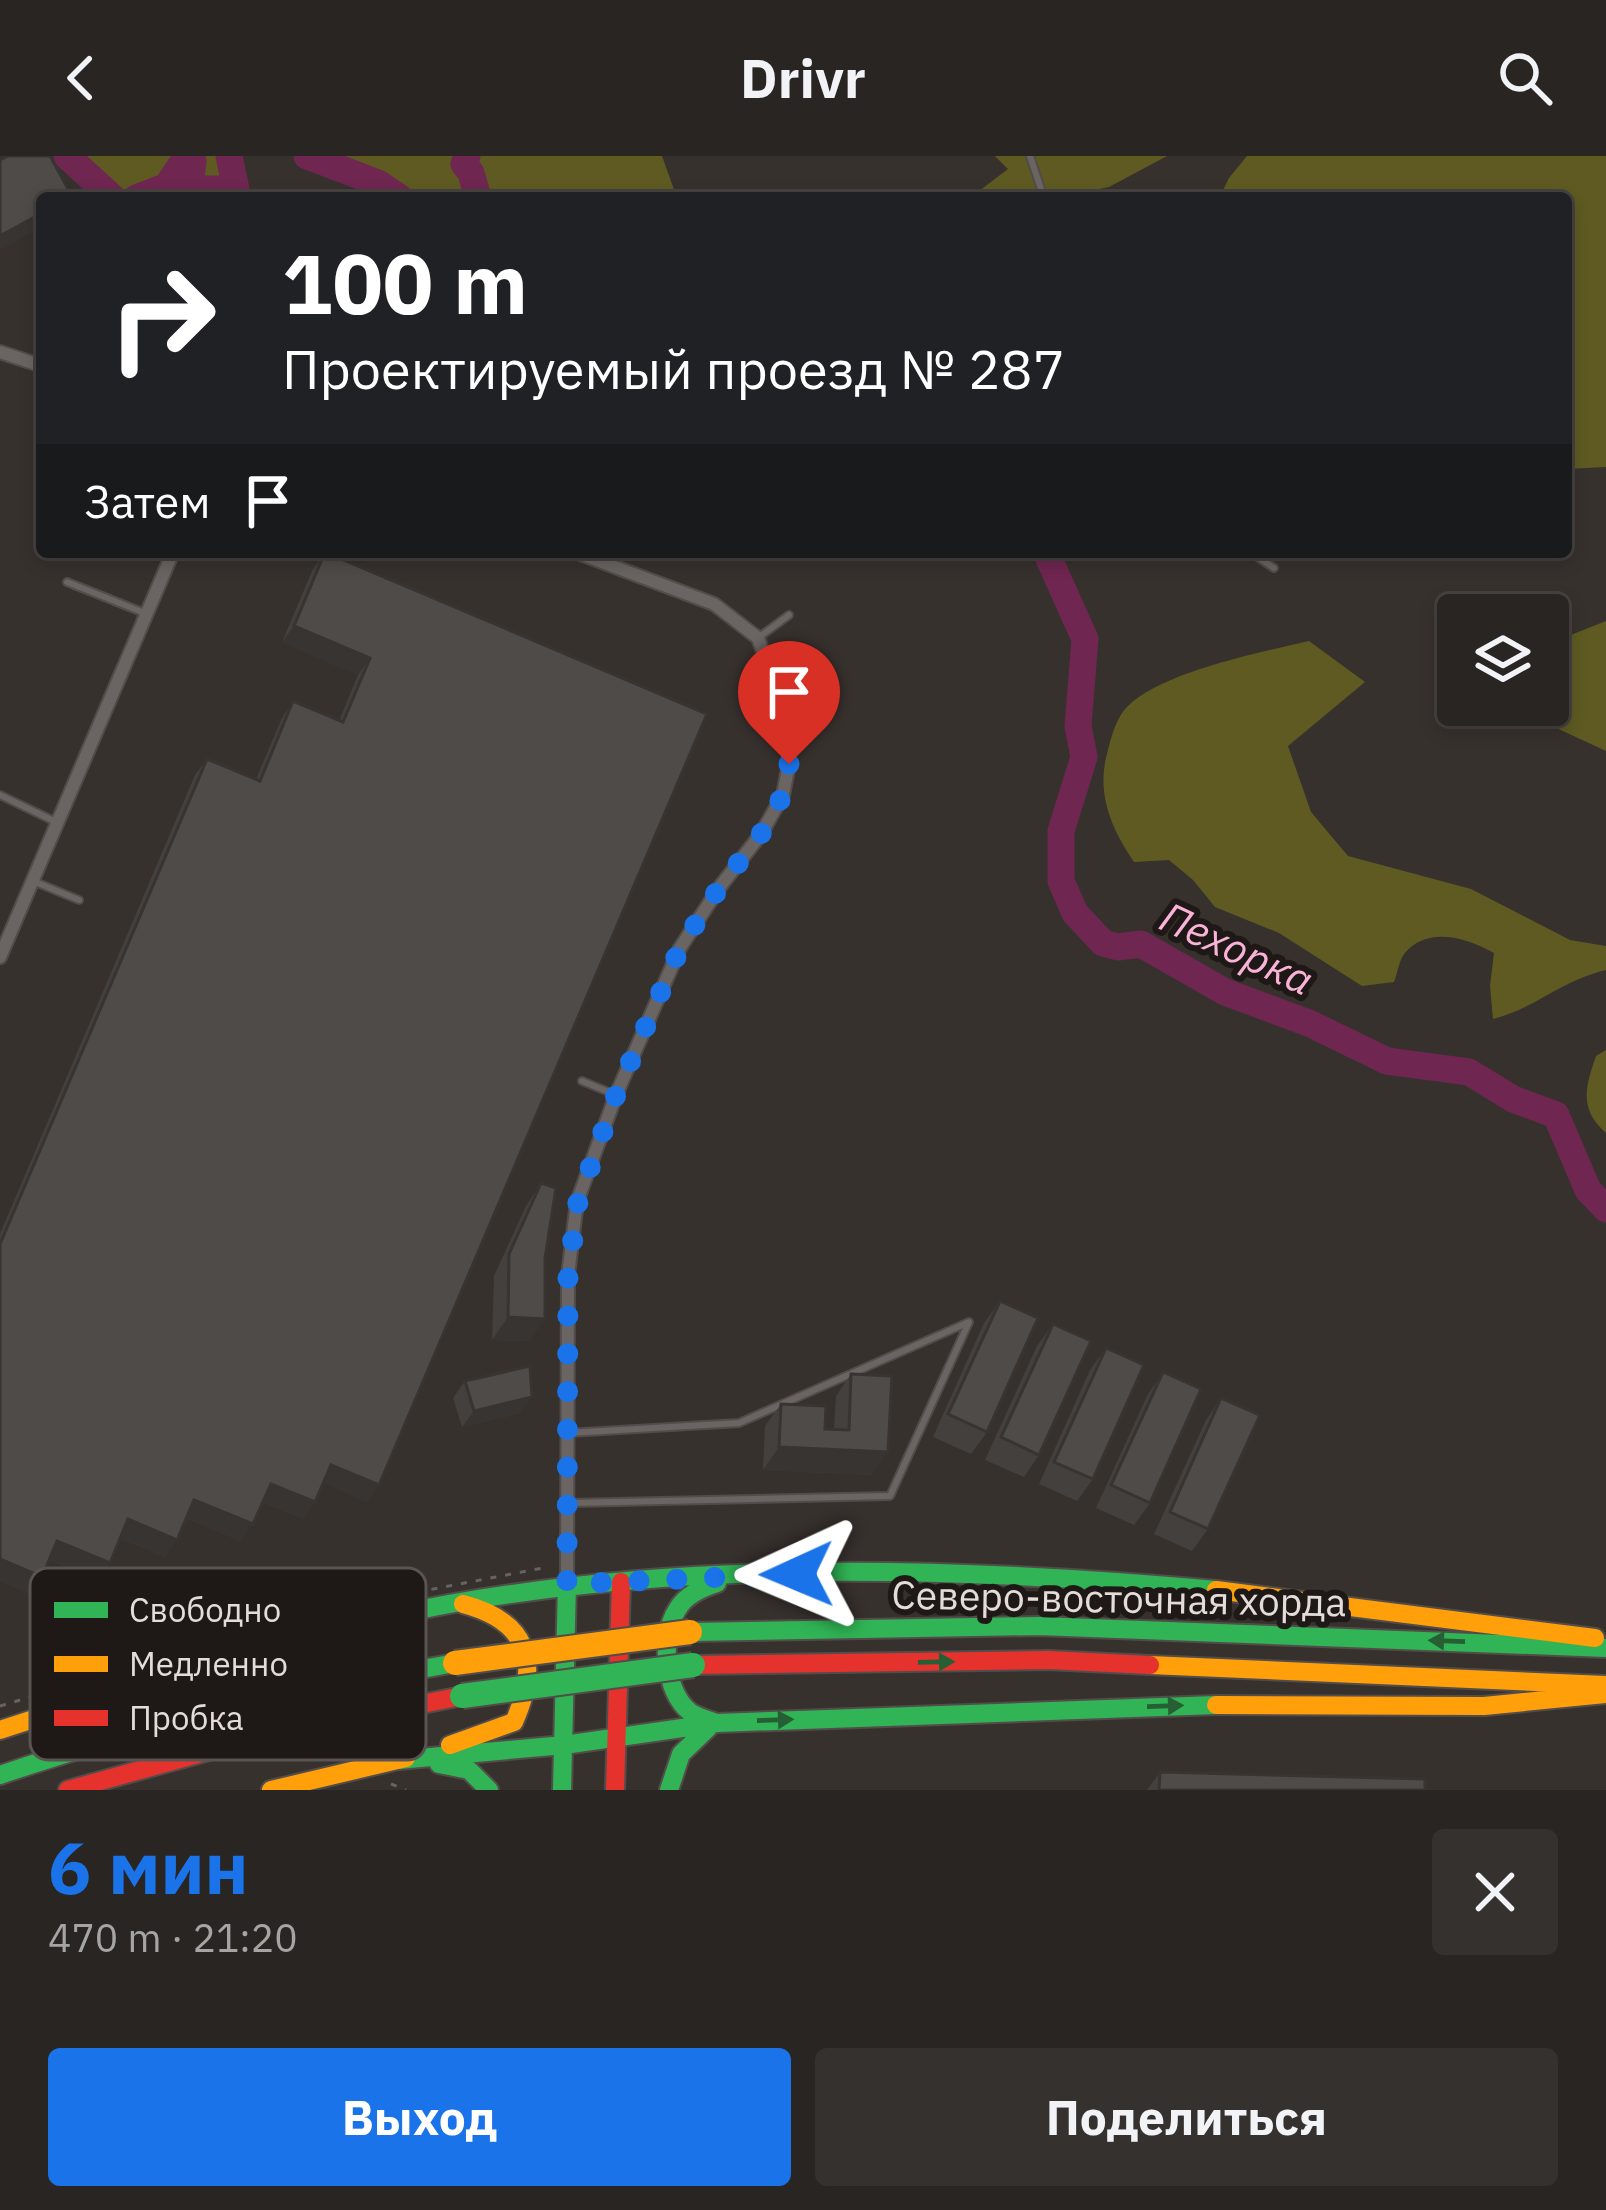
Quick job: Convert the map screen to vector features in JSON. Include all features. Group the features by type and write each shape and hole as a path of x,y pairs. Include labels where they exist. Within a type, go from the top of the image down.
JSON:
{"main road":[{"path":"426,1608 567,1584 935,1572 1186,1587 1375,1605 1606,1644"},
{"path":"717,1723 689,1711 671,1682 670,1625 686,1598 708,1586 751,1575"},
{"path":"615,1790 621,1582"},
{"path":"562,1790 567,1584"},
{"path":"426,1759 514,1722 524,1704 523,1645 516,1633 499,1616 454,1601"},
{"name":"Северо-восточная хорда","path":"426,1668 690,1632 1040,1626 1606,1644"},
{"name":"Северо-восточная хорда","path":"426,1703 613,1672 693,1665 1048,1660 1606,1685"},
{"path":"271,1790 717,1723 1213,1705 1484,1706 1606,1694"},
{"path":"0,1730 30,1720"},
{"path":"669,1790 676,1761 686,1746 717,1723"},
{"name":"Северо-восточная хорда","path":"0,1775 48,1760"},
{"name":"Северо-восточная хорда","path":"68,1790 170,1760"},
{"path":"394,1772 424,1760"},
{"path":"394,1772 463,1766 479,1773 489,1790"}],"street":[{"path":"0,352 36,364"},
{"path":"0,957 170,558"},
{"path":"567,1584 568,1275 578,1202 616,1095 680,948 761,834 783,795 789,764 788,731 758,638 714,604 590,558"}],"lane":[{"path":"1030,156 1042,192"},
{"path":"1259,558 1274,568"},
{"path":"68,582 147,614"},
{"path":"758,638 789,615"},
{"path":"0,795 58,823"},
{"path":"33,881 80,900"},
{"path":"582,1081 616,1095"},
{"path":"567,1433 739,1423 970,1322 890,1496 567,1503"}],"path":[{"path":"394,1772 406,1790"}],"shaded area":[{"path":"67,156 229,156 236,189 196,189 191,178 193,161 185,159 156,191 106,192"},
{"path":"307,156 662,156 675,192 391,192"},
{"path":"995,156 1167,156 1109,187 1085,192 973,192 1008,169"},
{"path":"1247,156 1606,156 1606,467 1572,469 1572,192 1222,192"},
{"path":"1606,621 1606,751 1552,726 1569,726 1569,636"},
{"path":"1309,641 1365,682 1288,746 1311,812 1348,856 1471,889 1570,940 1606,946 1606,970 1493,1019 1494,953 1484,948 1448,937 1424,939 1404,954 1394,982 1362,986 1279,933 1215,907 1169,860 1134,862 1105,800 1109,745 1123,712 1163,683 1239,657"},
{"path":"1606,1050 1606,1133 1592,1115 1587,1098 1596,1056"}],"building":[{"path":"50,156 70,192 36,192 36,216 0,236 0,160"},
{"path":"322,558 339,558 707,714 379,1485 331,1465 315,1502 271,1484 253,1524 194,1500 177,1540 128,1519 110,1563 57,1541 46,1568 30,1568 30,1572 0,1559 0,1244 207,759 260,781 293,701 343,722 370,658 294,626"},
{"path":"541,1183 556,1188 545,1258 545,1319 508,1317 509,1254"},
{"path":"1000,1301 1038,1318 987,1432 948,1414"},
{"path":"1053,1324 1091,1341 1039,1455 1001,1437"},
{"path":"1106,1348 1144,1365 1093,1479 1054,1462"},
{"path":"530,1366 532,1397 474,1411 465,1381"},
{"path":"1163,1372 1201,1389 1150,1503 1111,1485"},
{"path":"851,1374 892,1376 888,1452 779,1447 781,1404 826,1406 825,1429 849,1430"},
{"path":"1221,1398 1260,1415 1208,1529 1170,1512"},
{"path":"1160,1772 1425,1779 1425,1790 1159,1790"}],"waterway":[{"path":"67,156 106,192"},
{"path":"152,192 167,186 185,159 193,161 191,178 196,189 236,189 229,156"},
{"path":"307,156 391,192"},
{"name":"Пехорка","path":"467,156 464,164 476,192"},
{"name":"Пехорка","path":"1049,558 1085,639 1078,726 1084,757 1061,831 1061,881 1075,913 1103,943 1118,947 1141,944 1225,992 1311,1024 1387,1061 1469,1072 1513,1099 1556,1115 1588,1190 1606,1209"}],"traffic: fast":[{"path":"426,1609 596,1584 804,1572 1012,1576 1216,1590"},
{"path":"717,1583 680,1605 667,1648 670,1678 681,1703 693,1714 717,1723"},
{"path":"562,1790 567,1584"},
{"path":"690,1632 1039,1626 1606,1648"},
{"path":"426,1668 455,1663"},
{"path":"462,1696 693,1665"},
{"path":"426,1757 564,1745 717,1723 1216,1705"},
{"path":"669,1790 681,1754 708,1728"},
{"path":"0,1775 48,1760"},
{"path":"439,1764 469,1770 489,1790"}],"traffic: slow":[{"path":"1216,1590 1595,1638"},
{"path":"450,1745 514,1722 527,1681 527,1663 515,1633 485,1611 463,1604"},
{"path":"455,1663 690,1632"},
{"path":"1150,1665 1606,1685"},
{"path":"1216,1705 1484,1706 1606,1694"},
{"path":"0,1730 30,1720"},
{"path":"271,1790 398,1760"}],"traffic: jam":[{"path":"615,1790 621,1582"},
{"path":"693,1665 1048,1660 1150,1665"},
{"path":"426,1703 462,1696"},
{"path":"68,1790 176,1760"}],"route":[{"path":"789,764 783,795 761,834 680,948 616,1095 578,1202 568,1275 567,1584 797,1574"}]}
